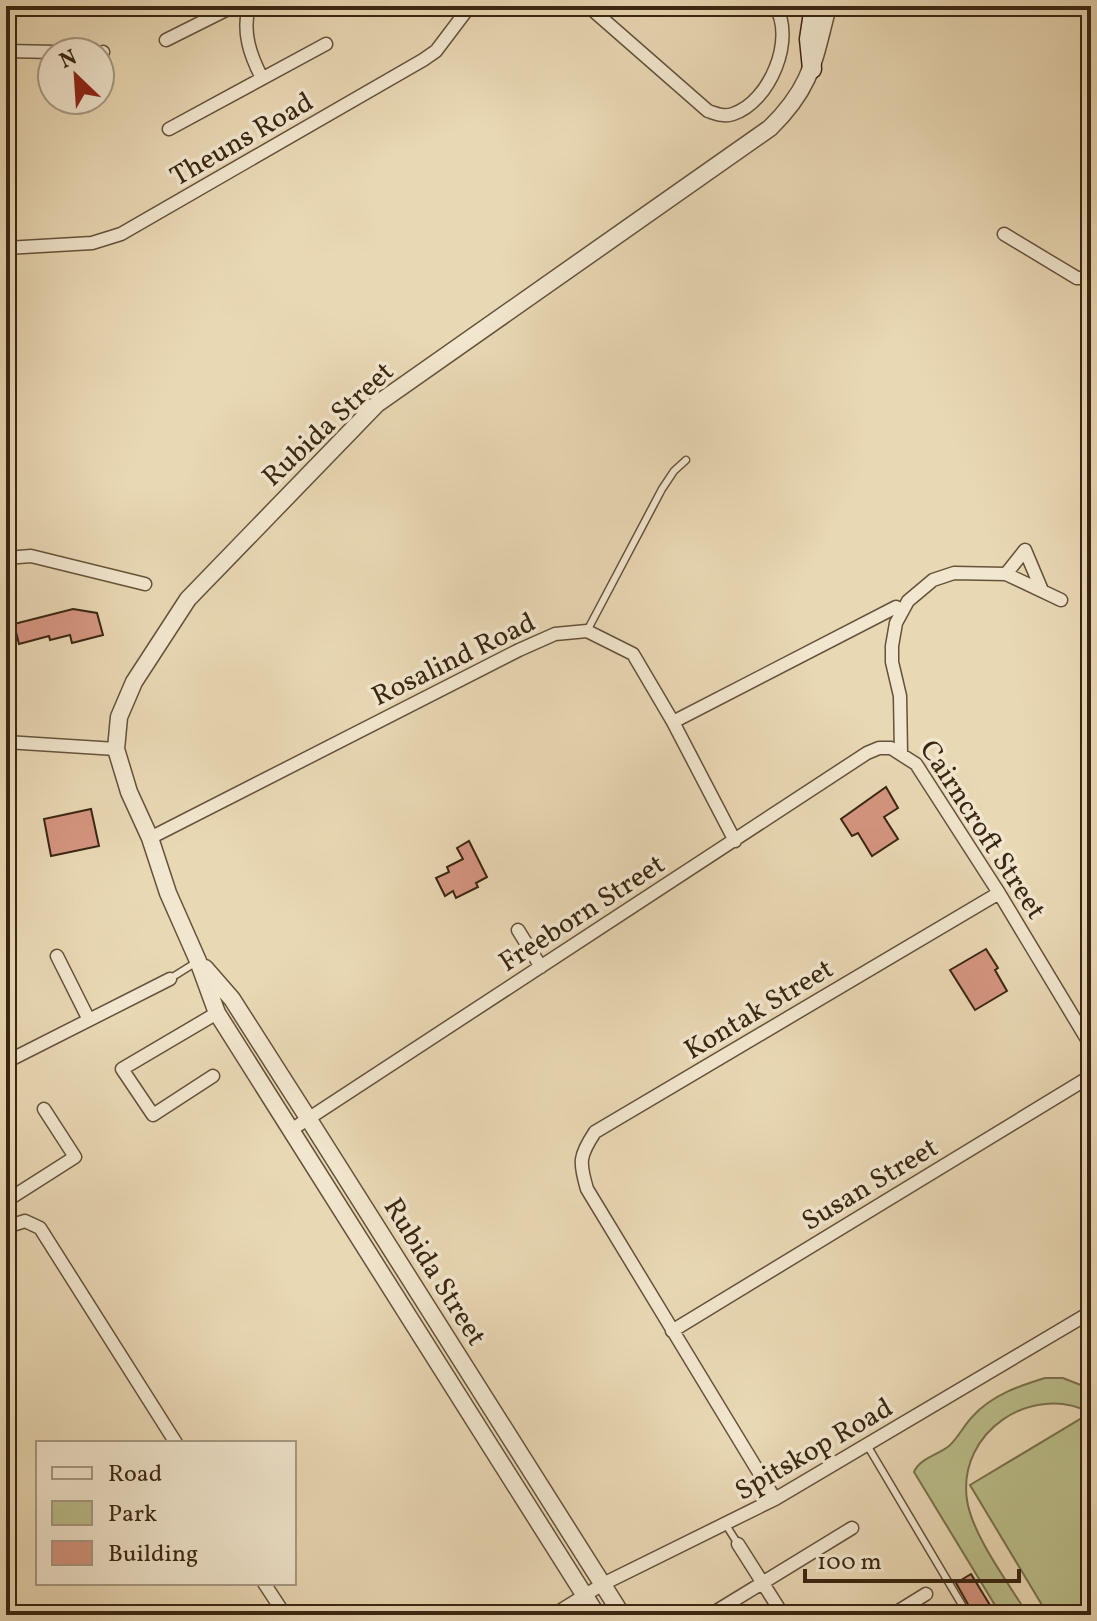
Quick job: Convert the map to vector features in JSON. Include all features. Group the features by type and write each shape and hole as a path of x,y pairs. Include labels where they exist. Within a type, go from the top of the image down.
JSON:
{"main road":[{"path":"812,69 809,39 814,6"}],"street":[{"path":"166,40 234,6"},
{"path":"249,6 244,23 252,59 262,78"},
{"name":"Theuns Road","path":"6,248 92,243 121,234 423,60 436,51 470,6"},
{"path":"594,8 708,111 722,116 733,115 748,107 764,90 778,59 784,34 775,6"},
{"name":"Rubida Street","path":"597,1615 217,1013 168,893 150,838 129,792 116,749 119,717 134,682 188,599 377,404 770,128 796,101 812,69 828,6"},
{"path":"169,129 326,44"},
{"path":"6,51 36,52"},
{"path":"1004,234 1077,278 1091,278"},
{"path":"1006,574 1025,550 1041,588"},
{"path":"6,558 31,556 145,584"},
{"name":"Cairncroft Street","path":"1061,600 1006,574 954,573 933,580 901,611 896,623 892,662 900,696 901,753 916,764 999,893 1091,1046"},
{"path":"673,722 896,607"},
{"path":"587,631 633,654 673,722 735,841"},
{"name":"Rosalind Road","path":"150,838 519,650 555,634 587,631"},
{"path":"6,742 116,749"},
{"name":"Freeborn Street","path":"291,1130 867,753 879,748 891,748 901,753"},
{"name":"Kontak Street","path":"672,1331 587,1189 580,1162 583,1150 595,1132 999,893"},
{"path":"518,930 541,967"},
{"path":"57,956 89,1020"},
{"name":"Rubida Street","path":"198,961 232,999 622,1615"},
{"path":"6,1062 170,979"},
{"path":"213,1076 153,1115 122,1069 217,1013"},
{"name":"Susan Street","path":"672,1331 1091,1076"},
{"path":"8,1196 75,1157 44,1109"},
{"path":"6,1227 25,1221 40,1228 175,1441"},
{"name":"Spitskop Road","path":"553,1615 603,1584 775,1499 1091,1312"},
{"path":"672,1331 775,1499"},
{"path":"710,1615 852,1528"},
{"path":"738,1544 783,1615"},
{"path":"265,1585 285,1615"},
{"path":"892,1615 926,1594"}],"lane":[{"path":"587,631 662,489 686,460"},
{"path":"170,979 198,961"},
{"path":"867,1445 968,1615"},
{"path":"726,1525 738,1544"}],"green space":[{"path":"1045,1378 1063,1378 1091,1389 1091,1413 1068,1405 1045,1404 1023,1409 1003,1419 986,1434 974,1453 967,1475 967,1500 976,1528 1028,1615 1001,1615 914,1472 925,1460 949,1446 989,1402"},
{"path":"1087,1415 1091,1422 1091,1615 1048,1615 970,1485"}],"building":[{"path":"73,609 97,613 103,635 72,643 70,635 50,640 49,636 19,644 14,624"},
{"path":"886,787 898,808 884,817 898,839 872,856 858,833 852,836 841,819"},
{"path":"91,809 99,846 51,856 44,819"},
{"path":"469,841 487,877 476,883 478,887 456,898 453,891 445,896 436,878 449,872 447,867 463,859 457,848"},
{"path":"986,949 1007,991 975,1010 950,970"},
{"path":"971,1574 996,1615 974,1615 956,1583"}]}
